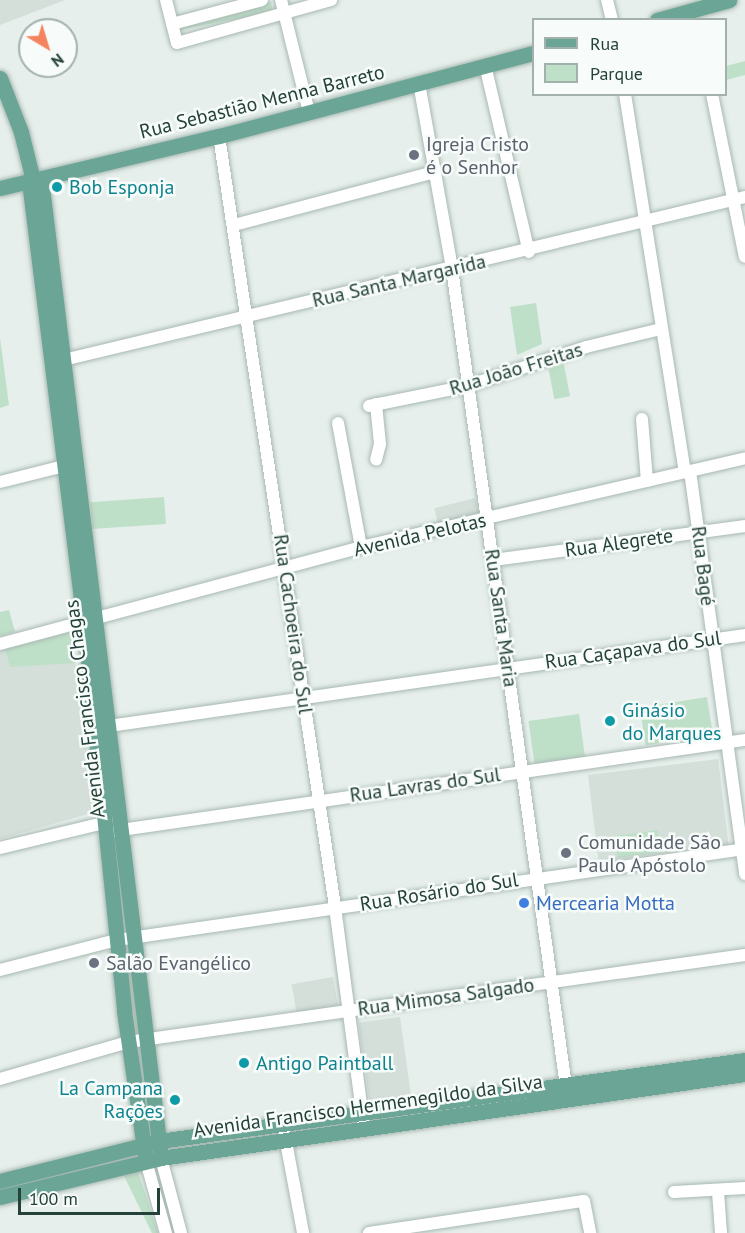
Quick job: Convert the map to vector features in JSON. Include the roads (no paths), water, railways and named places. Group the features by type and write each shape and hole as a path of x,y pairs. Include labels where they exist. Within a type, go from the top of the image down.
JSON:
{"main road":[{"path":"670,18 696,14 729,0"},
{"name":"Rua Sebastião Menna Barreto","path":"0,188 219,136 532,53"},
{"name":"Avenida Francisco Chagas","path":"0,78 21,132 35,180 90,619 101,727 104,827 128,1042 143,1144 153,1159"},
{"name":"Avenida Francisco Chagas","path":"101,727 121,825 147,1039 159,1141 153,1159"},
{"name":"Avenida Francisco Hermenegildo da Silva","path":"0,1181 159,1141 284,1130 363,1120 566,1090 745,1060"},
{"name":"Avenida Francisco Hermenegildo da Silva","path":"566,1090 745,1074"},
{"name":"Avenida Francisco Hermenegildo da Silva","path":"0,1197 153,1159 284,1130"}],"street":[{"path":"166,0 177,43 331,0"},
{"path":"172,24 262,0"},
{"path":"281,0 309,112"},
{"path":"607,0 612,18"},
{"path":"485,65 529,252"},
{"name":"Rua Santa Maria","path":"419,83 452,268 566,1090"},
{"name":"Rua Bagé","path":"625,96 661,329 698,532 744,849 745,874"},
{"path":"713,96 739,199 745,257"},
{"name":"Rua Cachoeira do Sul","path":"219,136 249,317 335,907 363,1120"},
{"path":"234,225 434,172"},
{"name":"Rua Santa Margarida","path":"58,361 529,252 739,199"},
{"name":"Rua João Freitas","path":"376,460 380,444 372,405 467,386 566,353 661,329"},
{"path":"642,419 647,482"},
{"path":"338,423 362,547"},
{"name":"Avenida Pelotas","path":"0,644 362,547 487,520 745,458"},
{"path":"0,482 71,464"},
{"name":"Rua Alegrete","path":"494,560 745,526"},
{"name":"Rua Caçapava do Sul","path":"101,727 304,695 745,635"},
{"name":"Rua Lavras do Sul","path":"0,848 104,827 319,800 745,740"},
{"name":"Rua Rosário do Sul","path":"0,970 117,940 537,877 744,849"},
{"name":"Rua Mimosa Salgado","path":"0,1079 128,1042 745,955"},
{"path":"284,1130 303,1233"},
{"name":"Avenida Francisco Chagas","path":"153,1159 166,1233"},
{"name":"Avenida Francisco Chagas","path":"153,1159 181,1233"},
{"path":"674,1192 717,1192 745,1188"},
{"path":"717,1192 721,1233"},
{"path":"369,1233 415,1229 584,1201 590,1233"}],"place":[{"name":"Igreja Cristo é o Senhor","path":"414,155"},
{"name":"Bob Esponja","path":"57,187"},
{"name":"Ginásio do Marques","path":"610,721"},
{"name":"Comunidade São Paulo Apóstolo","path":"566,853"},
{"name":"Mercearia Motta","path":"524,903"},
{"name":"Salão Evangélico","path":"94,963"},
{"name":"Antigo Paintball","path":"244,1063"},
{"name":"La Campana Rações","path":"175,1100"}]}
